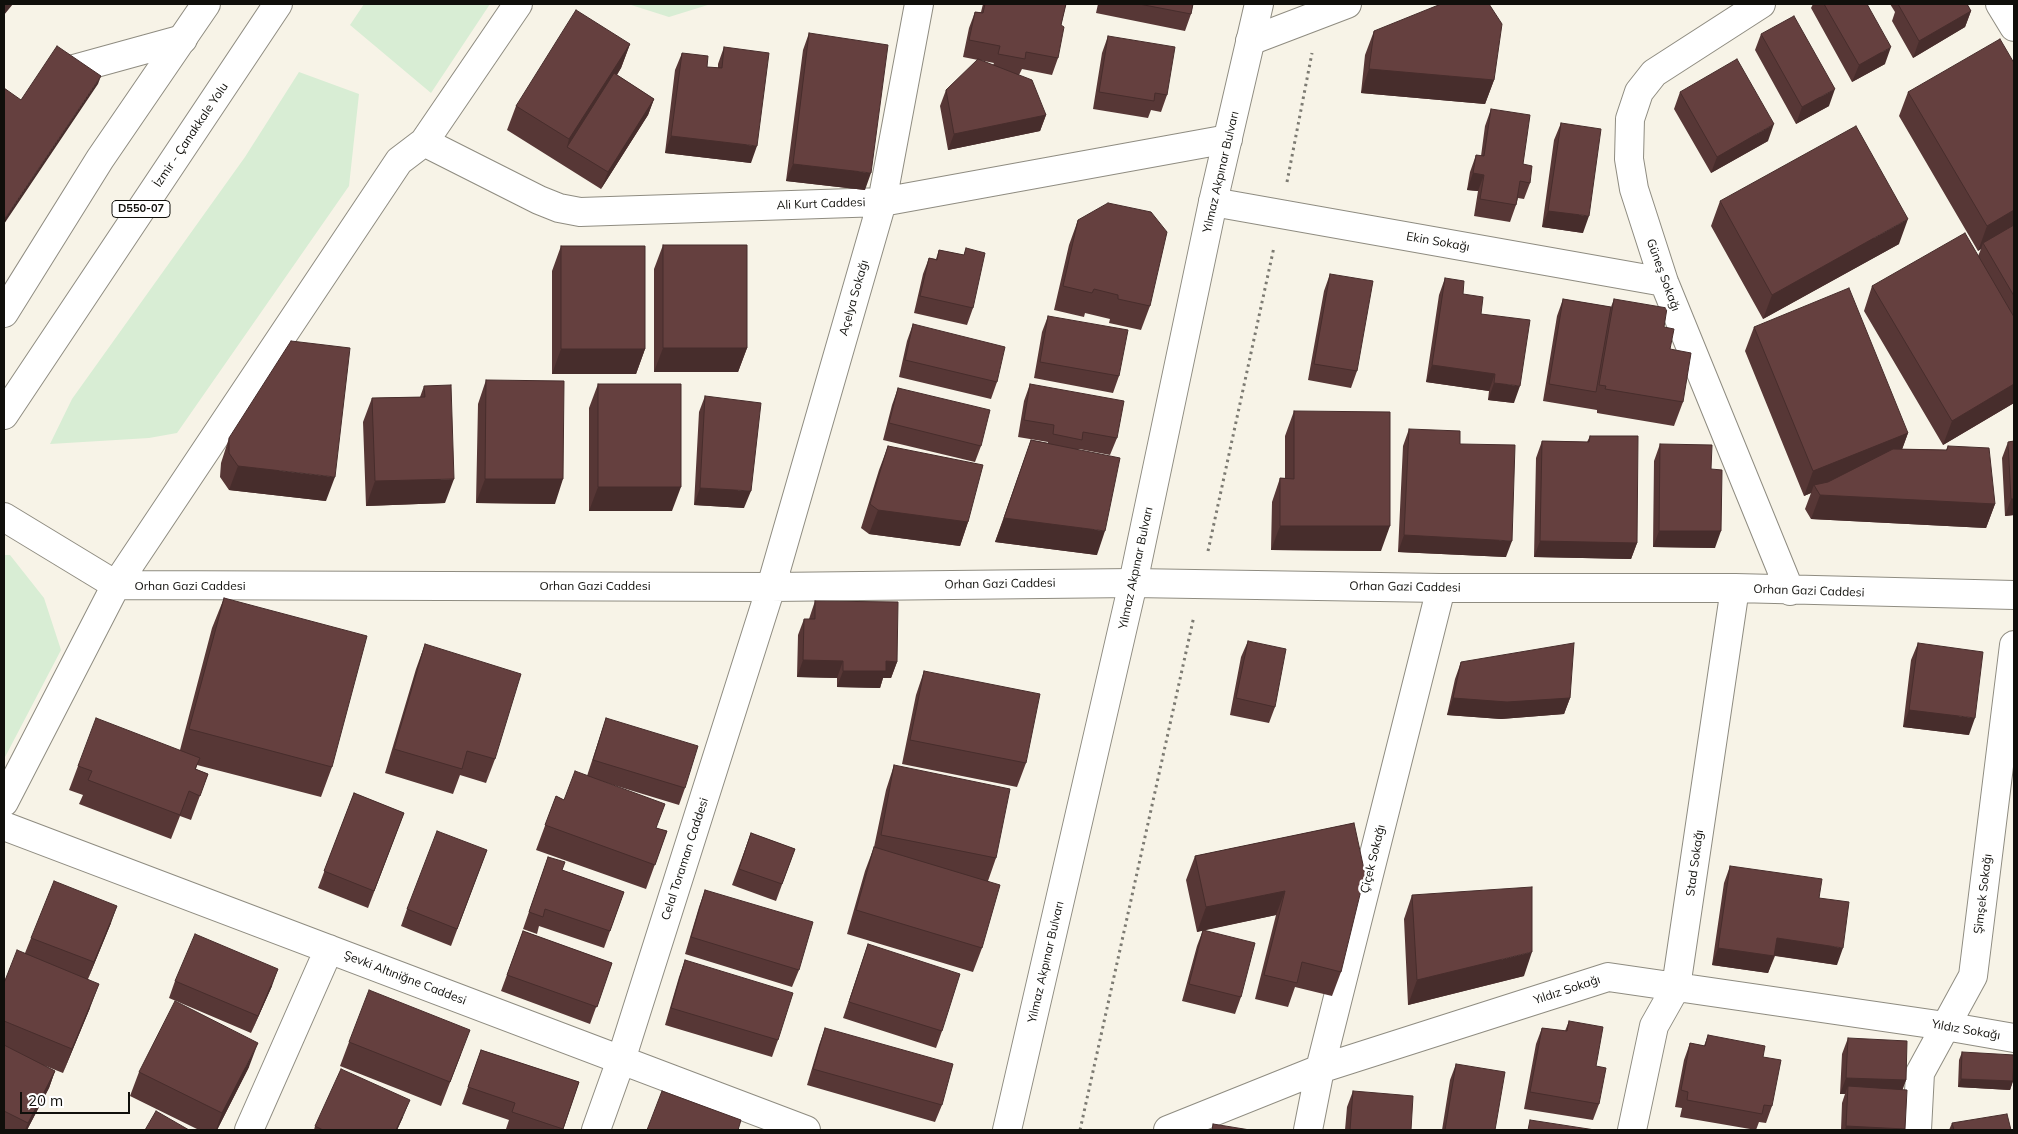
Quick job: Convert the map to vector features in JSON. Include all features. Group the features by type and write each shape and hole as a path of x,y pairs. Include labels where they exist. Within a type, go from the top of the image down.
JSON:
{"main road":[{"path":"4,313 100,159 206,4"},
{"name":"İzmir - Çanakkale Yolu","path":"4,415 278,4"},
{"path":"4,802 116,585 399,161 424,142 518,4"},
{"name":"Açelya Sokağı","path":"771,587 882,202 918,4"},
{"name":"Yılmaz Akpınar Bulvarı","path":"1007,1130 1133,583 1213,202 1259,4"},
{"path":"1250,41 1347,4"},
{"name":"Güneş Sokağı","path":"1761,4 1654,73 1640,92 1630,120 1629,159 1634,189 1664,282 1790,591"},
{"path":"2000,4 2014,28"},
{"path":"74,69 182,39"},
{"name":"Ali Kurt Caddesi","path":"424,142 539,200 559,208 580,212 882,202 1228,139"},
{"name":"Ekin Sokağı","path":"1213,202 1664,282"},
{"name":"Orhan Gazi Caddesi","path":"4,518 116,585 771,587 1133,583 1441,588 1735,588 1790,591 2014,595"},
{"name":"Celal Toraman Caddesi","path":"596,1130 621,1060 771,587"},
{"name":"Çiçek Sokağı","path":"1308,1130 1320,1069 1441,588"},
{"name":"Stad Sokağı","path":"1632,1130 1654,1026 1676,987 1735,588"},
{"name":"Şimşek Sokağı","path":"1917,1130 1920,1073 1973,976 2014,645"},
{"name":"Şevki Altıniğne Caddesi","path":"4,826 806,1130"},
{"path":"249,1130 329,949"},
{"name":"Yıldız Sokağı","path":"1168,1130 1320,1069 1608,978 1946,1026 2014,1038"}],"green space":[{"path":"364,4 490,4 431,93 350,25"},
{"path":"628,4 711,4 669,17"},
{"path":"299,72 359,94 349,186 177,433 149,438 50,444 72,399 245,157"},
{"path":"4,555 10,555 44,598 61,650 4,759"}],"building":[{"path":"985,4 1066,4 1061,25 1064,27 1058,58 1026,52 1025,59 998,54 1000,46 969,40 975,12 983,13"},
{"path":"1139,4 1193,4 1191,14"},
{"path":"1441,4 1489,4 1502,24 1494,80 1369,69 1374,31"},
{"path":"1824,4 1867,4 1891,47 1859,65"},
{"path":"1898,4 1967,4 1971,11 1919,41"},
{"path":"576,10 630,44 569,139 516,106"},
{"path":"1794,16 1835,89 1802,107 1761,34"},
{"path":"809,33 888,45 871,173 793,164"},
{"path":"1108,36 1175,47 1167,95 1155,93 1154,101 1099,92"},
{"path":"2000,39 2014,63 2014,210 1987,226 1908,92"},
{"path":"57,46 101,76 4,220 4,88 21,100"},
{"path":"724,47 769,53 757,146 671,136 682,53 708,56 707,67 722,68"},
{"path":"978,59 1032,80 1046,115 954,134 946,90"},
{"path":"1737,59 1774,124 1717,157 1680,92"},
{"path":"614,73 654,99 608,172 567,147"},
{"path":"1491,109 1530,115 1523,164 1532,166 1530,183 1520,181 1516,205 1480,199 1484,175 1473,173 1476,155 1484,156"},
{"path":"1561,123 1601,129 1589,216 1548,211"},
{"path":"1856,126 1908,219 1772,295 1720,201"},
{"path":"1108,203 1151,212 1167,232 1150,306 1118,299 1118,295 1094,289 1092,293 1063,286 1078,220"},
{"path":"2014,225 2014,296 1983,243"},
{"path":"1965,233 2014,317 2014,384 1952,421 1872,286"},
{"path":"663,245 747,245 747,348 663,348"},
{"path":"561,246 645,246 645,349 561,349"},
{"path":"966,248 985,253 973,308 920,296 929,258 937,260 939,250 964,255"},
{"path":"1330,274 1373,281 1357,371 1314,364"},
{"path":"1445,278 1464,281 1463,294 1483,297 1481,314 1530,320 1520,386 1494,383 1495,374 1432,365"},
{"path":"1849,288 1908,433 1813,471 1754,327"},
{"path":"1563,299 1611,307 1596,392 1549,384"},
{"path":"1614,299 1667,308 1664,327 1674,329 1670,349 1691,353 1683,402 1605,389 1606,386 1599,385"},
{"path":"1048,316 1128,330 1119,376 1040,362"},
{"path":"913,324 1005,347 997,382 905,360"},
{"path":"291,341 350,348 335,477 238,466 229,453 229,438"},
{"path":"486,380 564,381 563,479 485,479"},
{"path":"598,384 681,384 681,487 598,487"},
{"path":"1030,384 1124,401 1117,438 1083,432 1082,440 1053,434 1054,425 1024,420"},
{"path":"451,385 454,479 375,481 372,398 425,397 424,386"},
{"path":"898,388 990,410 981,446 889,423"},
{"path":"705,396 761,403 751,491 700,488"},
{"path":"1294,411 1390,412 1390,526 1280,526 1280,478 1294,479"},
{"path":"1409,429 1460,431 1460,444 1515,445 1512,541 1404,535"},
{"path":"1590,436 1638,436 1637,543 1540,541 1542,441 1589,442"},
{"path":"1031,440 1120,458 1105,531 1004,518"},
{"path":"2014,441 2014,499 2011,499 2008,442"},
{"path":"1660,444 1712,445 1711,469 1722,470 1721,531 1659,531"},
{"path":"888,446 983,465 968,522 878,510 870,504"},
{"path":"1948,446 1989,448 1995,504 1820,495 1814,485 1828,482 1893,449 1947,450"},
{"path":"224,598 367,636 332,767 189,729"},
{"path":"815,601 898,602 897,662 886,661 886,671 843,671 843,661 803,660 804,619 815,619"},
{"path":"1248,641 1286,649 1275,707 1236,698"},
{"path":"1574,643 1570,698 1507,702 1453,698 1461,662"},
{"path":"1918,643 1983,652 1975,718 1909,710"},
{"path":"425,644 521,674 495,759 467,751 462,769 394,749"},
{"path":"924,671 1040,694 1026,763 910,740"},
{"path":"96,718 200,758 195,769 208,774 200,796 189,791 180,815 88,780 92,771 78,766"},
{"path":"606,718 698,746 685,788 593,760"},
{"path":"894,765 1010,789 996,858 881,835"},
{"path":"575,771 665,804 656,828 667,831 655,865 545,825 556,796 564,800"},
{"path":"354,793 404,813 374,891 324,871"},
{"path":"1354,823 1365,874 1341,972 1302,962 1297,983 1264,975 1285,891 1206,907 1195,856"},
{"path":"437,831 487,850 457,929 407,909"},
{"path":"751,833 795,849 782,884 739,869"},
{"path":"874,847 1000,885 982,948 856,910"},
{"path":"548,857 565,862 562,870 624,892 610,931 545,909 543,917 529,912"},
{"path":"1730,866 1822,879 1819,898 1849,902 1843,948 1777,938 1774,956 1718,948"},
{"path":"54,881 117,906 94,962 31,938"},
{"path":"1532,887 1532,952 1417,980 1412,895"},
{"path":"705,890 813,922 799,970 691,937"},
{"path":"1203,930 1255,943 1241,997 1189,984"},
{"path":"523,931 612,963 597,1007 507,975"},
{"path":"195,934 278,969 258,1016 175,981"},
{"path":"868,944 960,974 942,1031 849,1002"},
{"path":"17,950 99,984 72,1049 4,1021 4,983"},
{"path":"685,960 793,993 778,1040 671,1008"},
{"path":"369,990 470,1030 450,1082 349,1042"},
{"path":"175,1001 258,1043 222,1113 139,1072"},
{"path":"1569,1021 1603,1027 1596,1066 1606,1068 1599,1104 1530,1092 1542,1028 1567,1031"},
{"path":"825,1028 953,1064 942,1105 813,1069"},
{"path":"1708,1035 1765,1046 1763,1057 1781,1060 1772,1106 1764,1105 1762,1114 1687,1100 1688,1092 1681,1090 1690,1043 1705,1046"},
{"path":"1848,1038 1907,1041 1906,1080 1846,1078"},
{"path":"4,1045 55,1071 28,1123 4,1111"},
{"path":"481,1050 579,1082 563,1129 512,1112 515,1103 468,1087"},
{"path":"1962,1052 2014,1055 2013,1081 1961,1079"},
{"path":"1456,1064 1505,1072 1495,1130 1445,1130"},
{"path":"341,1069 410,1100 396,1130 323,1130 315,1126"},
{"path":"1848,1086 1907,1090 1905,1129 1846,1126"},
{"path":"662,1091 741,1120 738,1130 647,1130"},
{"path":"1353,1091 1413,1096 1411,1130 1350,1130"},
{"path":"156,1111 189,1130 145,1130"},
{"path":"2007,1114 2011,1130 1954,1130 1952,1123"},
{"path":"1530,1120 1595,1130 1528,1130"},
{"path":"1213,1124 1250,1130 1212,1130"}]}
